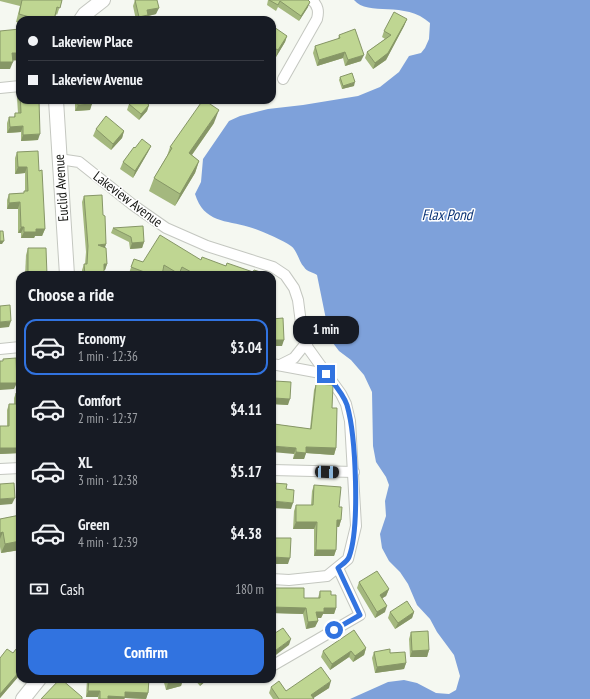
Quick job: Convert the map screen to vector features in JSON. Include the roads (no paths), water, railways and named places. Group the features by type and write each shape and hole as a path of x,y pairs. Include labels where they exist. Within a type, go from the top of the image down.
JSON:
{"street":[{"path":"85,16 103,0"},
{"path":"284,79 317,19 318,12 316,4 312,0"},
{"path":"0,88 16,86"},
{"name":"Euclid Avenue","path":"56,104 66,271"},
{"name":"Lakeview Avenue","path":"59,158 78,162 133,205 166,228 207,246 257,261 279,271 290,281 297,295 306,343 312,355 338,389 346,404 350,421 356,526 348,559 327,576 289,580 276,579"},
{"path":"276,364 294,358 306,343"},
{"path":"0,349 16,347"},
{"path":"276,364 326,374"},
{"path":"0,470 16,468"},
{"path":"276,470 354,472"},
{"path":"276,664 360,615 338,568"},
{"path":"23,699 36,683"}],"water":[{"name":"Flax Pond","path":"354,0 590,0 590,699 350,699 388,682 404,680 417,683 436,693 449,694 456,690 460,676 454,655 437,632 430,619 417,605 408,584 400,572 389,561 382,548 380,534 386,516 385,501 389,485 386,477 376,462 373,446 372,392 364,375 351,360 339,351 330,339 317,275 305,269 295,250 291,246 259,230 217,219 204,210 195,194 201,182 203,159 229,121 240,116 268,109 358,96 380,87 399,72 409,56 421,53 425,48 429,39 430,23 420,16 399,10 368,8 360,5"}]}
